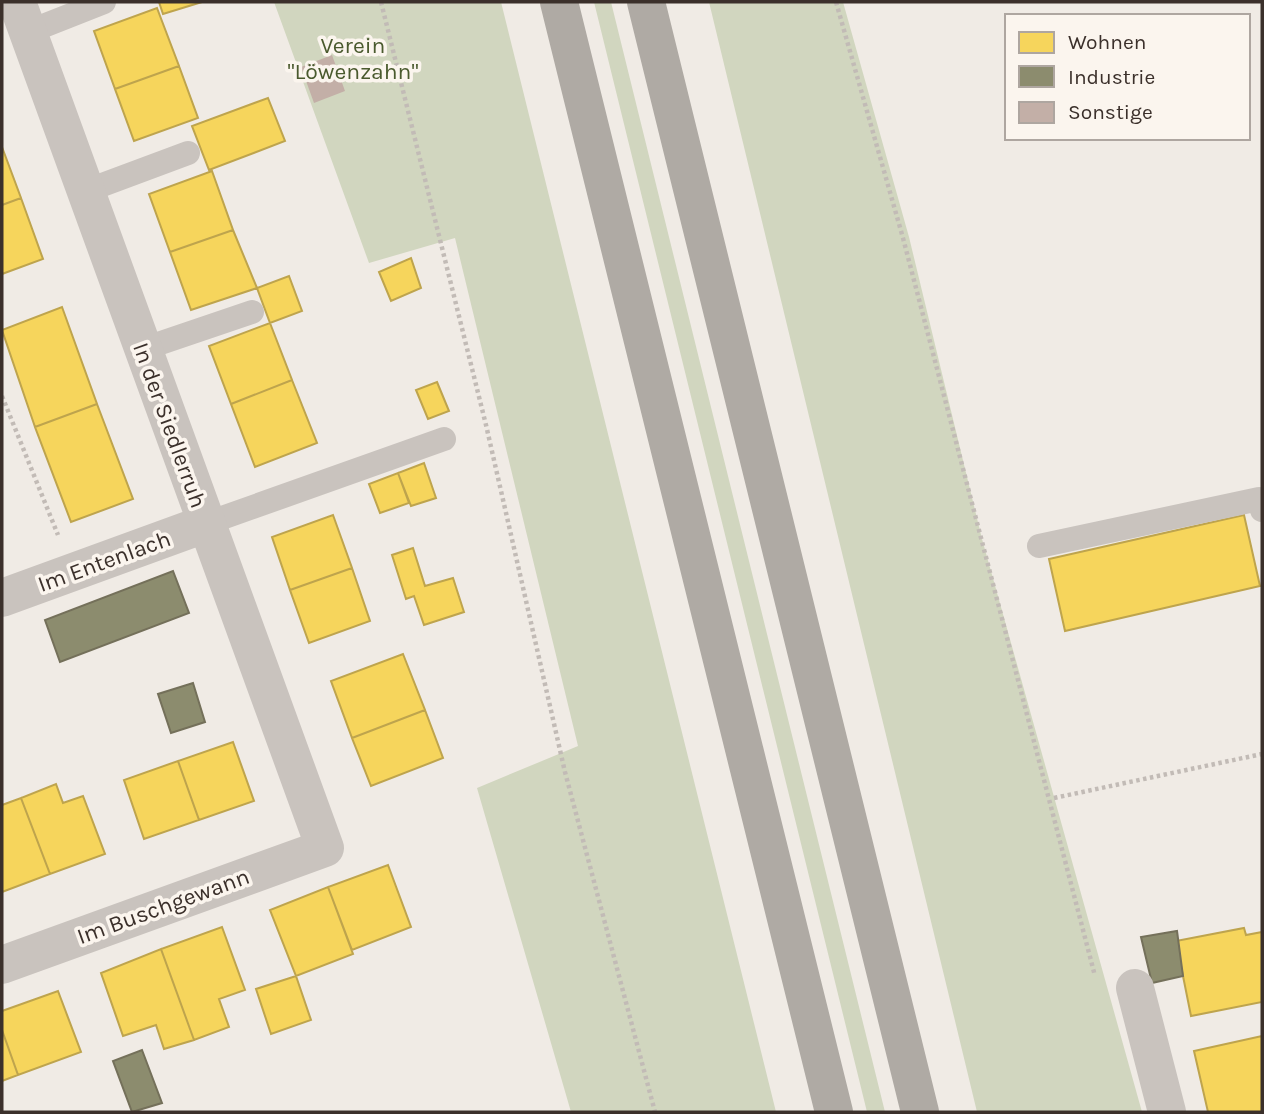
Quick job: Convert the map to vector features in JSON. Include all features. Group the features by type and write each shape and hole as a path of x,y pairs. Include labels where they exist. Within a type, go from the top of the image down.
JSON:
{"highway":[{"path":"559,2 834,1112"},
{"path":"646,2 920,1112"}],"street":[{"name":"In der Siedlerruh","path":"22,17 325,848"},
{"name":"Im Entenlach","path":"2,598 205,524"},
{"name":"Im Buschgewann","path":"2,965 325,848"},
{"path":"1135,988 1167,1112"}],"lane":[{"path":"22,17 104,2"},
{"path":"86,191 188,153"},
{"path":"143,349 252,312"},
{"path":"205,524 443,439"},
{"path":"1039,546 1259,499 1262,510"}],"path":[{"path":"381,2 486,425 565,772 655,1112"},
{"path":"836,2 913,278 1095,978"},
{"path":"2,396 72,572"},
{"path":"1054,798 1262,754"}],"green space":[{"name":"Verein \"Löwenzahn\"","path":"274,2 501,2 776,1112 571,1112 477,788 578,746 455,238 369,263"},
{"path":"594,2 611,2 885,1112 867,1112"},
{"path":"709,2 843,2 909,237 982,539 1142,1112 977,1112"}],"building: Wohnen":[{"path":"159,2 202,2 163,14"},
{"path":"157,8 179,66 115,89 94,31"},
{"path":"179,66 198,118 134,141 115,89"},
{"path":"268,98 285,141 209,170 192,126"},
{"path":"2,147 21,198 2,205"},
{"path":"212,171 233,230 170,252 149,194"},
{"path":"21,198 43,259 2,274 2,205"},
{"path":"233,230 257,288 191,310 170,252"},
{"path":"411,258 421,288 391,301 379,272"},
{"path":"289,276 302,311 270,323 257,288"},
{"path":"62,307 97,404 35,427 2,330"},
{"path":"270,323 292,380 231,404 209,346"},
{"path":"292,380 317,443 255,467 231,404"},
{"path":"437,382 449,411 428,419 416,390"},
{"path":"97,404 133,499 71,522 35,427"},
{"path":"424,463 436,498 411,506 398,473"},
{"path":"398,473 409,503 380,513 369,484"},
{"path":"333,515 352,568 290,590 272,537"},
{"path":"1244,515 1260,586 1065,631 1049,559"},
{"path":"413,548 425,586 453,578 464,612 424,625 414,596 406,599 392,555"},
{"path":"352,568 370,621 309,643 290,590"},
{"path":"403,654 425,710 352,738 331,681"},
{"path":"425,710 443,758 371,786 352,738"},
{"path":"233,742 254,801 199,820 178,761"},
{"path":"178,761 199,820 144,839 124,780"},
{"path":"56,784 63,803 83,796 105,854 50,874 21,798"},
{"path":"21,798 50,874 2,892 2,805"},
{"path":"388,865 411,927 352,950 328,887"},
{"path":"328,887 353,954 296,976 270,910"},
{"path":"222,927 245,990 219,999 229,1027 194,1040 161,949"},
{"path":"1244,928 1246,935 1262,932 1262,1002 1191,1016 1176,941"},
{"path":"161,949 194,1040 164,1049 156,1025 123,1036 101,973"},
{"path":"296,976 311,1020 271,1034 256,989"},
{"path":"58,991 81,1052 18,1075 2,1030 2,1011"},
{"path":"2,1030 18,1075 2,1081"},
{"path":"1262,1036 1262,1112 1208,1112 1194,1051"}],"building: Industrie":[{"path":"173,571 189,613 60,662 45,620"},
{"path":"193,683 205,722 171,733 158,694"},
{"path":"1177,931 1183,976 1152,983 1141,937"},
{"path":"142,1050 162,1103 132,1112 113,1061"}],"building: Sonstige":[{"path":"332,55 345,91 314,103 301,67"}]}
